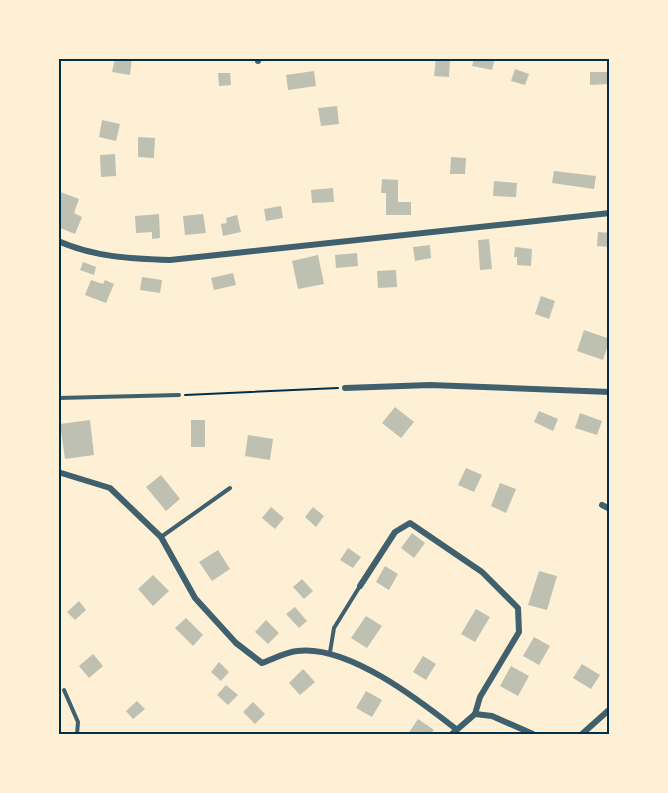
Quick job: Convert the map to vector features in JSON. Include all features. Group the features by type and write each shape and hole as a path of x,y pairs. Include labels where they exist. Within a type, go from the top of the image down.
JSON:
{"street":[{"path":"58,242 95,253 132,259 170,260 609,213"},
{"path":"345,388 430,385 609,392"},
{"path":"58,472 110,488 161,537 195,598 236,643 262,663 297,651 330,652 406,690 454,732 475,714 480,697 519,632 518,608 500,588 454,551 410,523 395,532 360,586"},
{"path":"602,505 609,509"},
{"path":"582,735 609,709"},
{"path":"475,714 492,716 533,735"}],"lane":[{"path":"58,398 179,395"},
{"path":"161,537 230,488"},
{"path":"330,652 334,628 360,586"},
{"path":"64,690 78,722 76,735"}],"path":[{"path":"179,395 345,388"}],"building":[{"path":"115,58 132,58 130,75 112,72"},
{"path":"436,58 450,58 449,77 434,76"},
{"path":"474,58 495,58 492,70 472,66"},
{"path":"515,69 529,74 525,85 511,81"},
{"path":"314,71 316,86 288,90 286,75"},
{"path":"590,72 608,72 608,84 590,85"},
{"path":"218,73 230,73 231,85 219,86"},
{"path":"337,106 339,124 321,126 318,108"},
{"path":"102,120 120,124 116,141 99,137"},
{"path":"138,137 155,138 154,158 138,157"},
{"path":"115,154 116,176 101,177 100,155"},
{"path":"451,157 466,158 465,174 450,174"},
{"path":"554,171 596,176 594,189 552,183"},
{"path":"382,179 398,180 398,202 411,202 411,215 386,215 386,193 381,193"},
{"path":"494,181 517,183 516,197 493,196"},
{"path":"333,188 334,202 312,203 311,190"},
{"path":"58,191 79,199 74,213 82,217 75,234 58,227 61,208 58,206"},
{"path":"281,206 283,218 266,221 264,209"},
{"path":"159,214 160,238 152,239 152,232 136,233 135,216"},
{"path":"203,214 206,233 185,235 183,216"},
{"path":"237,215 241,232 223,236 221,224 227,223 226,218"},
{"path":"598,232 610,233 610,247 597,246"},
{"path":"489,239 492,269 480,270 478,240"},
{"path":"430,245 431,258 415,261 413,247"},
{"path":"515,247 532,249 531,266 517,265 517,257 514,257"},
{"path":"357,253 358,266 336,268 335,255"},
{"path":"318,255 324,284 298,289 292,261"},
{"path":"83,262 96,267 94,275 80,270"},
{"path":"396,270 397,287 378,288 377,271"},
{"path":"233,273 236,285 214,290 211,278"},
{"path":"142,277 162,280 160,293 140,290"},
{"path":"91,280 103,284 105,280 114,284 106,303 85,295"},
{"path":"541,296 555,301 549,319 535,314"},
{"path":"584,330 610,339 603,360 577,351"},
{"path":"395,407 414,422 401,438 382,423"},
{"path":"539,411 558,419 553,431 534,422"},
{"path":"580,413 602,421 597,435 575,428"},
{"path":"90,420 94,455 65,459 60,424"},
{"path":"191,420 205,420 205,447 191,447"},
{"path":"248,435 273,439 270,460 245,456"},
{"path":"466,468 482,475 474,492 458,485"},
{"path":"161,475 180,499 166,511 146,487"},
{"path":"500,483 516,489 506,513 491,506"},
{"path":"271,507 284,518 275,529 262,518"},
{"path":"313,507 324,516 316,527 305,517"},
{"path":"412,533 425,543 414,558 401,548"},
{"path":"348,548 361,557 353,568 340,560"},
{"path":"218,550 230,569 212,581 199,562"},
{"path":"385,566 398,574 389,590 376,582"},
{"path":"539,571 557,576 547,610 528,605"},
{"path":"153,575 169,591 153,606 138,589"},
{"path":"302,579 313,591 304,599 293,587"},
{"path":"79,601 86,610 75,620 67,612"},
{"path":"295,607 307,621 299,628 286,614"},
{"path":"476,609 490,617 475,642 461,634"},
{"path":"366,616 382,626 367,648 351,638"},
{"path":"186,618 203,635 193,646 175,628"},
{"path":"266,620 279,633 268,644 255,632"},
{"path":"534,637 550,646 539,665 523,656"},
{"path":"93,654 103,666 89,678 79,666"},
{"path":"423,656 436,664 426,680 413,672"},
{"path":"219,662 229,672 221,681 211,672"},
{"path":"582,664 600,675 591,689 573,678"},
{"path":"511,666 529,676 518,696 500,686"},
{"path":"303,669 315,682 300,695 289,683"},
{"path":"226,685 238,695 228,705 217,695"},
{"path":"366,691 382,700 372,717 356,708"},
{"path":"137,701 145,709 133,719 126,711"},
{"path":"253,702 265,714 255,724 243,712"},
{"path":"418,719 434,730 430,734 408,734"}]}
